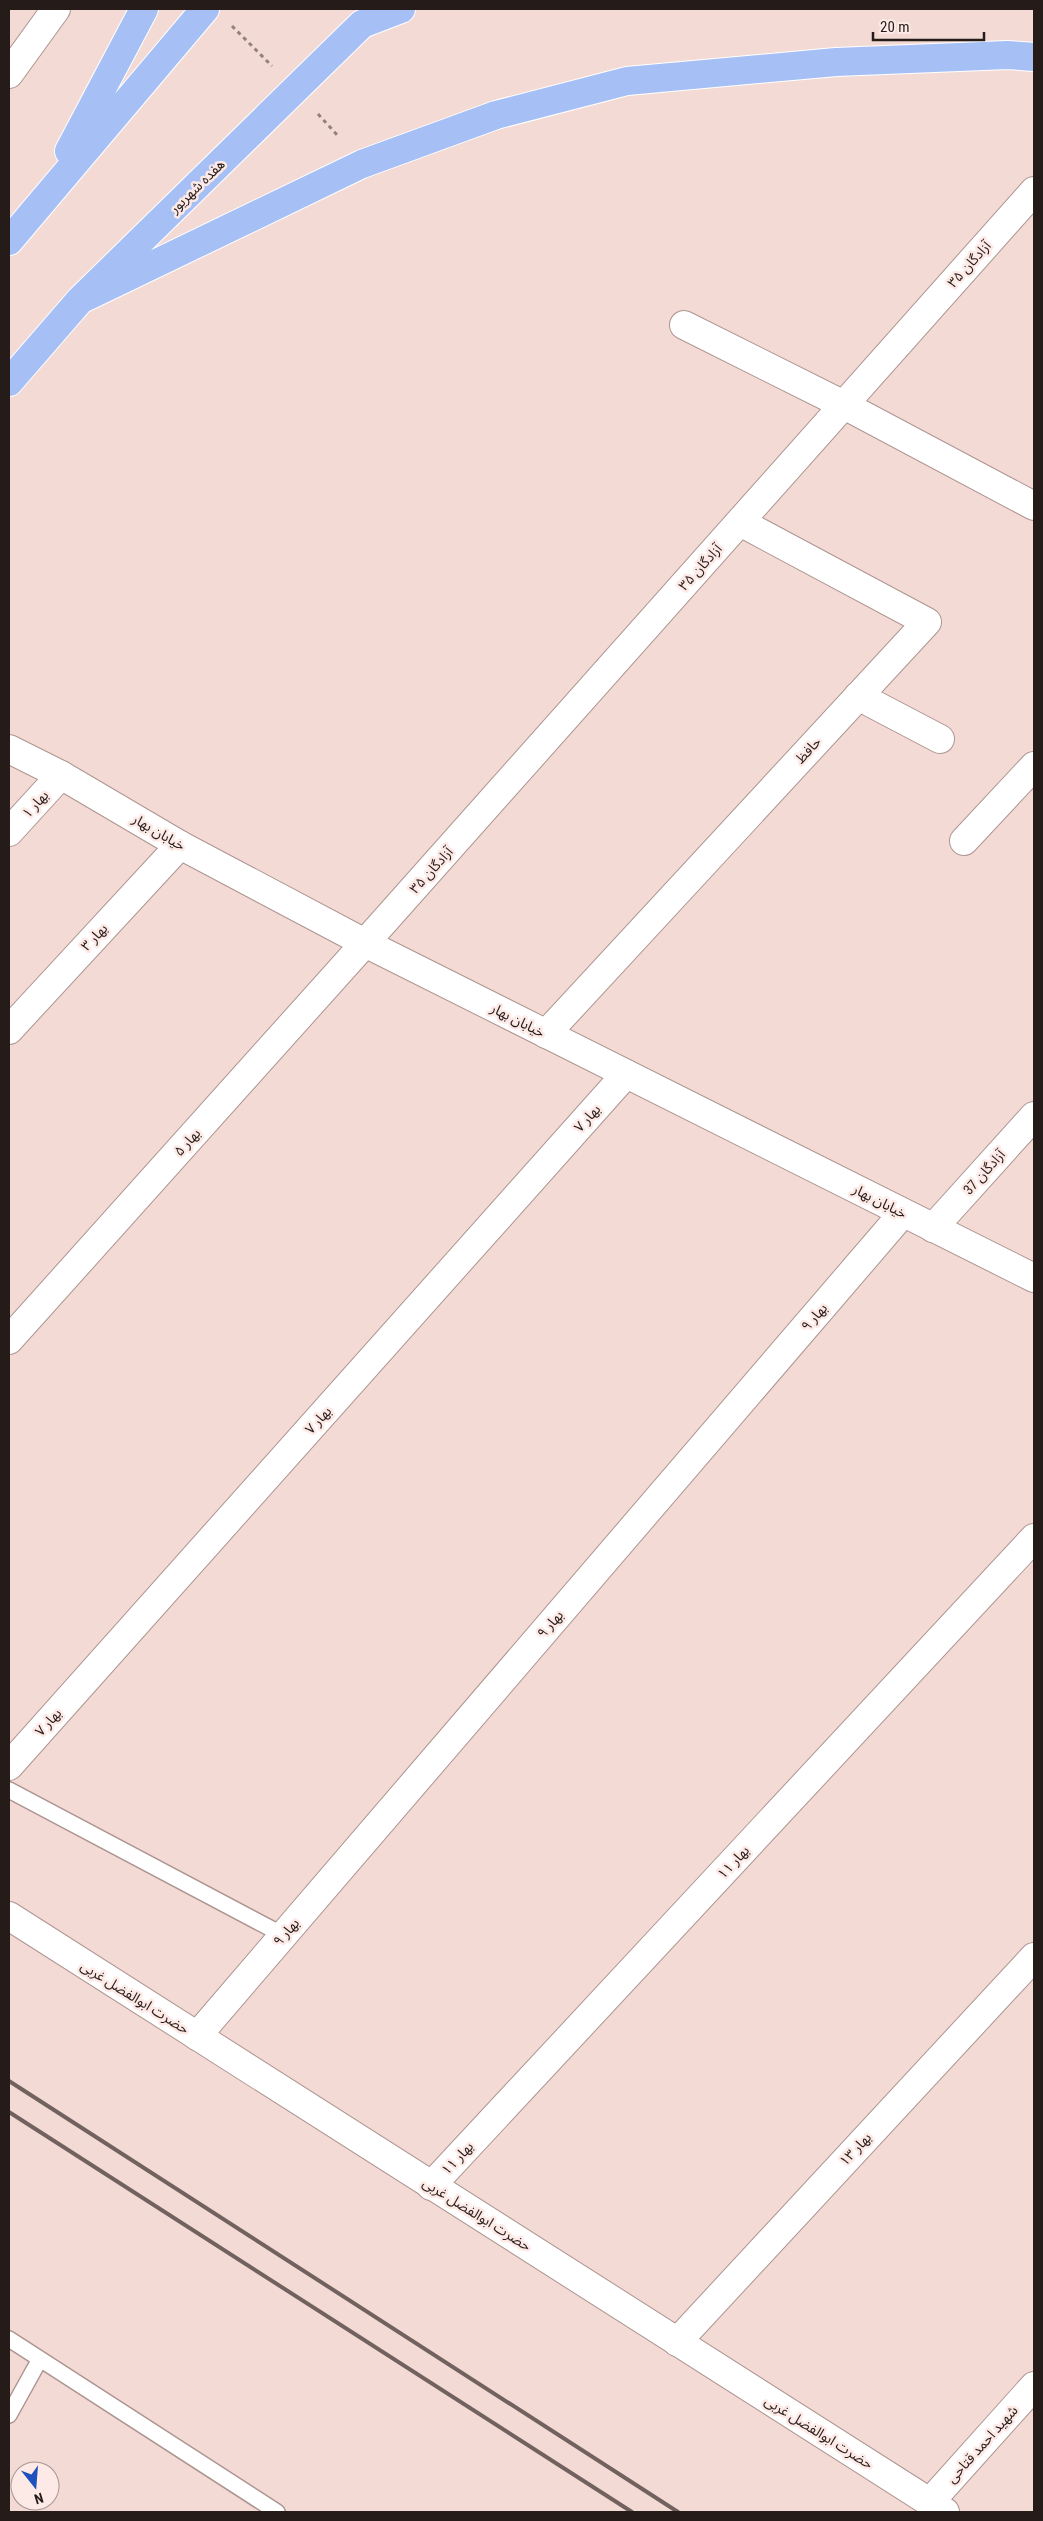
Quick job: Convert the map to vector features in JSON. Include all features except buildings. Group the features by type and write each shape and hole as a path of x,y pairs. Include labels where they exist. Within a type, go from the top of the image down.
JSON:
{"main road":[{"path":"47,194 144,9"},
{"path":"9,241 205,9"},
{"name":"هفده شهریور","path":"9,382 80,300 365,16 401,9"},
{"path":"80,300 362,164 496,115 617,84 836,62 1008,55 1034,57"}],"street":[{"path":"9,74 56,9"},
{"name":"آزادگان ۳۵","path":"366,944 1034,191"},
{"path":"684,325 844,405 1034,506"},
{"name":"حافظ","path":"546,1034 927,622 740,522"},
{"path":"858,696 940,739"},
{"name":"خیابان بهار","path":"9,749 61,775 180,845 366,944 1034,1278"},
{"path":"964,840 1034,766"},
{"name":"بهار ۱","path":"9,832 61,775"},
{"name":"بهار ۳","path":"9,1030 180,845"},
{"name":"بهار ۵","path":"9,1340 366,944"},
{"name":"بهار ۷","path":"9,1766 626,1074"},
{"name":"آزادگان 37","path":"933,1228 1034,1116"},
{"name":"بهار ۹","path":"196,2036 903,1213"},
{"name":"بهار ۱۱","path":"431,2186 1034,1538"},
{"name":"حضرت ابوالفضل غربی","path":"9,1916 937,2507"},
{"name":"بهار ۱۳","path":"677,2342 1034,1957"},
{"name":"شهید احمد قتاحی","path":"937,2507 1034,2386"}],"lane":[{"path":"9,1790 283,1935"},
{"path":"9,2339 277,2512"},
{"path":"9,2415 40,2359"}],"railway":[{"path":"9,2081 678,2512"},
{"path":"9,2112 632,2512"}]}
